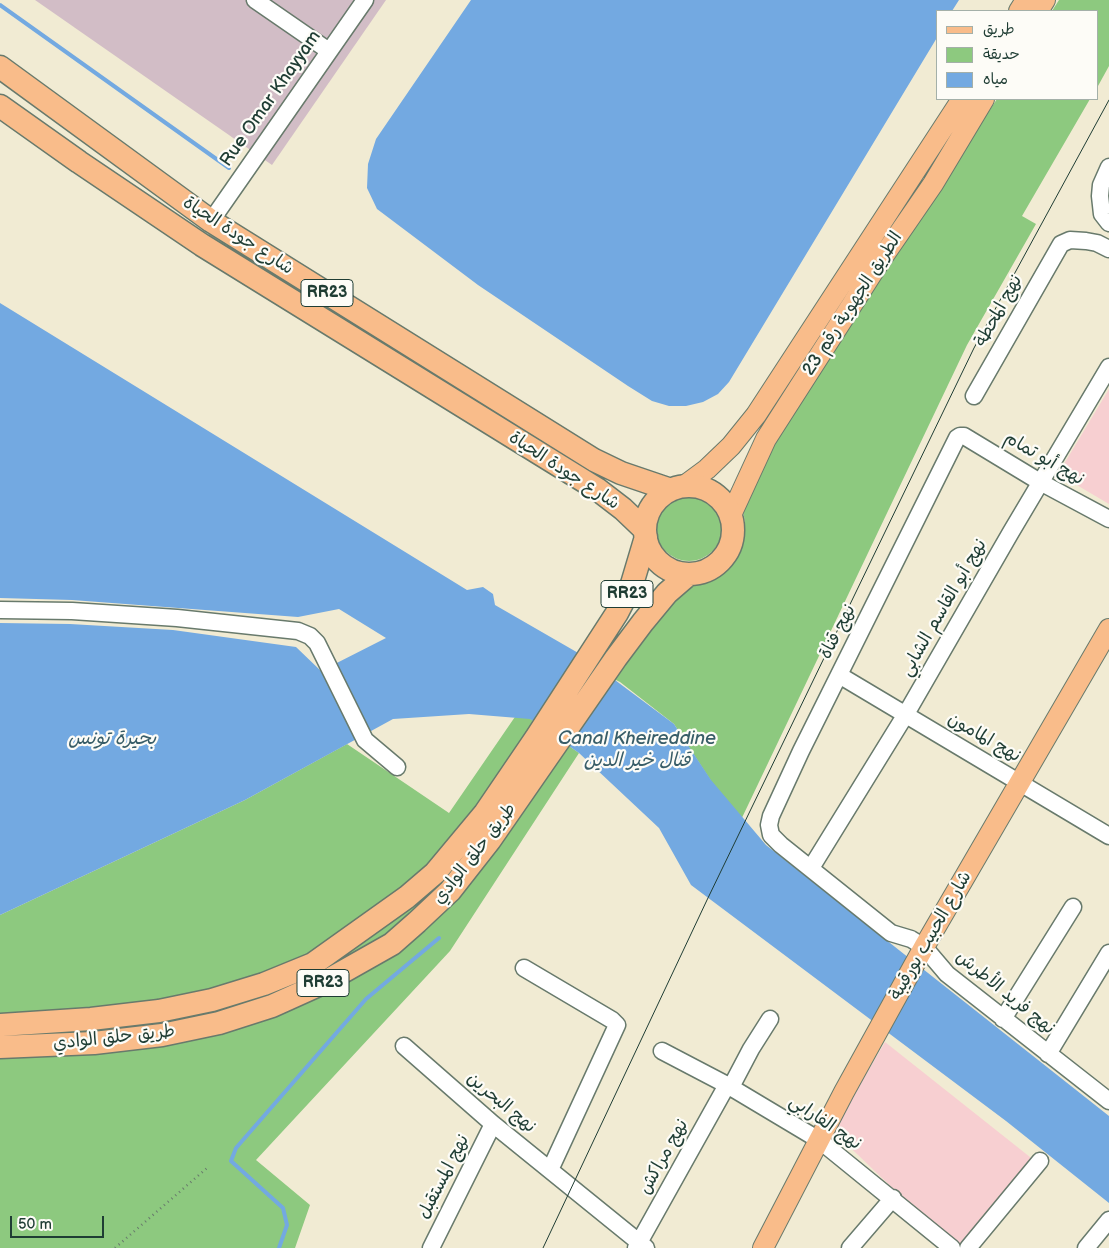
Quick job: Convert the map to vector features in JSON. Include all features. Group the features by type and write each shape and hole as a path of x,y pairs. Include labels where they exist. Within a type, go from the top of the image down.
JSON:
{"highway":[{"name":"شارع جودة الحياة","path":"0,67 211,221 594,460 621,473 677,488"},
{"name":"شارع جودة الحياة","path":"0,106 202,245 597,489 623,509 646,533"},
{"name":"RR23","path":"677,488 698,487 712,492 723,502 731,515"},
{"name":"الطريق الجهوية رقم 23","path":"646,533 647,518 652,506 660,497 677,488"},
{"name":"الطريق الجهوية رقم 23","path":"689,574 703,572 716,565 725,555 732,542 734,528 731,515"},
{"name":"RR23","path":"646,533 651,551 661,563 674,571 689,574"},
{"name":"طريق حلق الوادي","path":"0,1047 94,1043 162,1035 219,1023 272,1006 323,984 392,944 450,891 490,840 545,744 596,646 617,613 632,584 646,533"},
{"name":"طريق حلق الوادي","path":"0,1025 92,1019 160,1011 212,1000 264,984 312,964 407,897 435,873 616,658 656,604 689,574"}],"main road":[{"name":"الطريق الجهوية رقم 23","path":"677,488 707,469 731,446 756,415 961,100"},
{"name":"الطريق الجهوية رقم 23","path":"731,515 766,439 880,262 933,184 983,100"},
{"name":"شارع الحبيب بورقيبة","path":"763,1248 818,1140 922,949 1109,629"}],"street":[{"path":"255,0 329,51"},
{"name":"Rue Omar Khayyam","path":"211,221 365,0"},
{"path":"1103,246 1109,223 1102,214 1100,185 1109,168"},
{"name":"نهج المحطة","path":"974,396 1058,247 1070,240 1103,246"},
{"name":"نهج أبو القاسم الشابي","path":"811,868 906,714 1109,367"},
{"name":"نهج أبو تمام","path":"958,437 964,436 1040,482 1109,519"},
{"name":"نهج قناة","path":"782,845 770,832 769,822 839,675 958,437"},
{"path":"0,610 101,612 298,631 310,636 317,642 363,737 397,767"},
{"name":"نهج المامون","path":"839,675 1109,836"},
{"name":"نهج فريد الأطرش","path":"782,845 891,933 911,939 947,974 1109,1102"},
{"path":"1003,1018 1073,908"},
{"path":"1048,1054 1109,953"},
{"path":"524,968 612,1020 617,1025 550,1170"},
{"name":"نهج مراكش","path":"641,1246 729,1086 770,1018"},
{"name":"نهج البحرين","path":"404,1046 493,1124 641,1246"},
{"name":"نهج الفارابي","path":"662,1051 729,1086 818,1140 893,1198 952,1248"},
{"name":"نهج المستقبل","path":"430,1248 493,1124"},
{"path":"968,1248 1040,1161"},
{"path":"850,1248 893,1198"},
{"path":"1086,1248 1109,1220"}],"path":[{"path":"114,1248 207,1168"}],"shaded area":[{"path":"35,0 386,0 272,165"},
{"path":"1109,389 1109,504 1058,474"},
{"path":"885,1042 1035,1161 966,1248 955,1248 833,1131"}],"green space":[{"path":"1059,0 1109,0 1109,66 1099,84 1099,10 1053,10"},
{"path":"996,100 1089,100 1022,216 1036,224 967,345 739,824 674,724 620,682 610,677 692,581 706,578 723,569 734,554 743,535 745,522 742,505 789,415"},
{"path":"695,495 713,504 720,515 722,528 720,541 713,552 702,559 683,561 665,552 658,541 656,522 665,504 676,497"},
{"path":"519,711 579,753 450,951 256,1160 310,1205 295,1248 0,1248 0,915 245,800 347,744 449,813"}],"water":[{"path":"471,0 959,0 953,10 936,10 936,39 729,382 718,394 703,402 686,406 669,406 652,401 478,285 377,209 367,188 368,164 376,139"},
{"name":"بحيرة تونس","path":"0,303 467,590 483,587 493,594 495,605 580,654 674,724 711,780 766,845 1109,1116 1109,1203 1006,1121 691,885 659,828 579,753 530,719 469,714 393,719 245,800 0,915 0,623 70,624 173,630 296,647 321,671 386,638 339,609 298,617 72,600 0,598"}],"waterway":[{"path":"0,5 229,168"},
{"path":"279,1248 287,1225 283,1208 231,1161 236,1148 366,999 439,938"}],"tram line":[{"path":"543,1248 707,900 974,348 1109,100"}],"water label":[{"name":"Canal Kheireddine قنال خير الدين","path":"637,750"}]}
